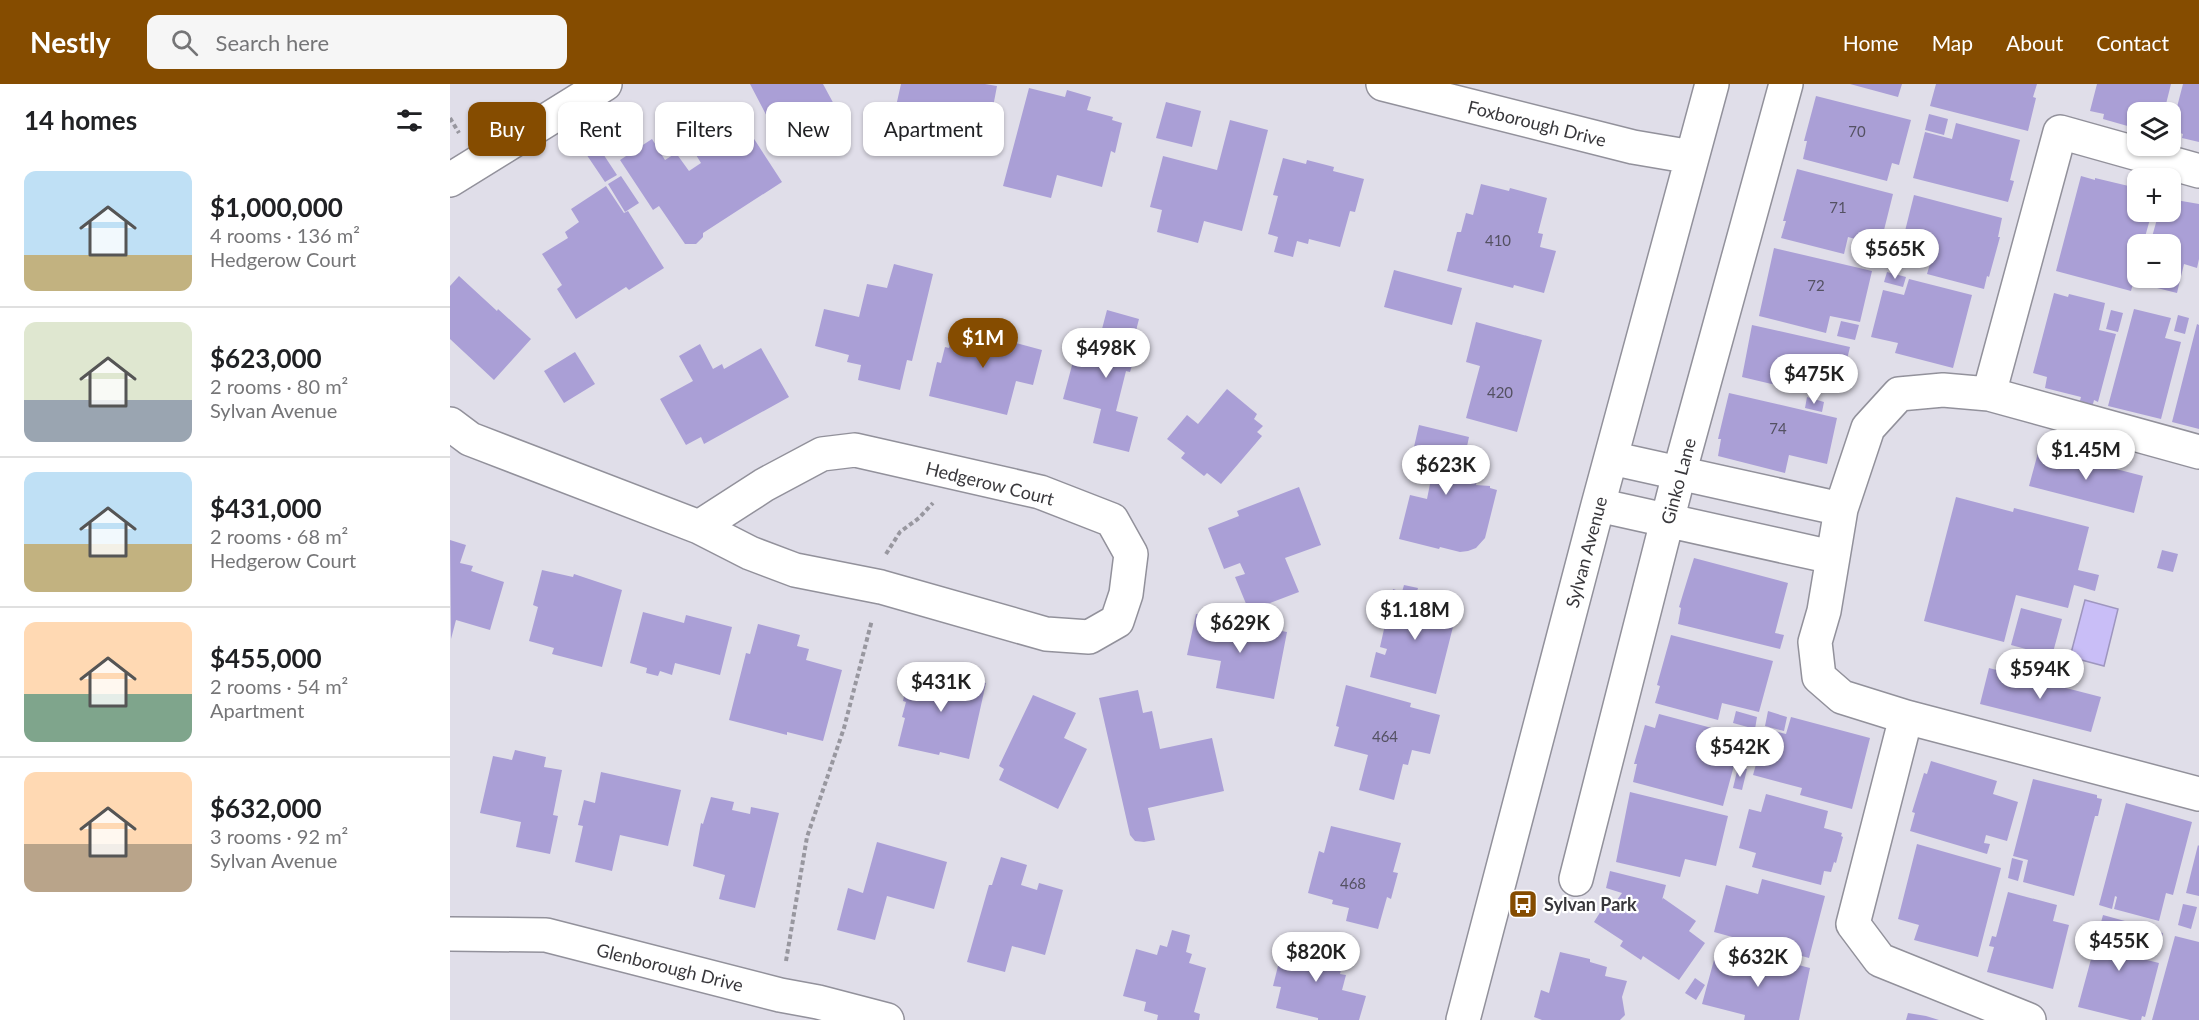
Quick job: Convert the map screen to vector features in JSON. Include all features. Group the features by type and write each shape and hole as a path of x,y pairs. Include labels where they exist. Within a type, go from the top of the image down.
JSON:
{"street":[{"path":"450,180 605,84"},
{"name":"Foxborough Drive","path":"1383,84 1633,147 1692,157"},
{"name":"Sylvan Avenue","path":"1463,1020 1598,505 1712,84"},
{"name":"Ginko Lane","path":"1576,879 1680,474 1786,84"},
{"path":"1989,394 2060,132 2199,171"},
{"path":"2199,452 1989,394 1943,390 1899,394 1868,428 1841,510 1824,611 1815,642 1819,678 1842,697 1906,717 2199,794"},
{"name":"Hedgerow Court","path":"450,424 471,439 699,527 750,553 795,570 881,587 1046,634 1089,637 1117,621 1126,594 1131,554 1112,520 1040,492 855,450 822,454 764,485 699,527"},
{"path":"1611,458 1841,510"},
{"path":"1598,505 1832,557"},
{"path":"1906,717 1854,924 1880,960 2029,1020"},
{"name":"Glenborough Drive","path":"450,934 546,935 887,1020"}],"path":[{"path":"780,995 807,837 844,728 881,587 886,554 900,532 919,518 940,496"}],"shaded area":[{"path":"2085,600 2118,609 2104,666 2070,657"}],"building":[{"path":"750,84 823,84 833,102 766,102 766,115"},
{"path":"901,84 997,86 994,102 897,102"},
{"path":"1850,84 1902,84 1898,97"},
{"path":"1936,84 2037,84 2028,131 1930,106"},
{"path":"2097,84 2171,84 2166,102 2127,102 2127,126 2103,119 2104,114 2090,111"},
{"path":"2183,84 2199,84 2199,142 2182,138 2181,102 2178,102"},
{"path":"1029,88 1065,97 1067,90 1091,97 1087,110 1113,117 1112,120 1122,123 1115,153 1111,151 1102,187 1057,175 1051,198 1003,186"},
{"path":"1816,96 1911,120 1899,165 1892,163 1887,181 1803,159 1807,141 1804,141"},
{"path":"1166,102 1201,111 1192,147 1156,138"},
{"path":"1929,114 1948,119 1944,135 1925,130"},
{"path":"1230,120 1268,130 1242,231 1204,221 1198,243 1157,232 1162,210 1150,207 1163,156 1217,170"},
{"path":"1956,123 2020,140 2010,180 2014,181 2008,202 1913,178 1925,132 1952,139"},
{"path":"652,139 655,144 655,156 663,156 665,160 671,156 678,156 689,171 701,163 697,156 754,156 754,139 782,182 703,233 703,237 696,244 685,244 659,206 653,210 620,160 626,156 643,156 643,145"},
{"path":"587,156 604,156 617,175 605,182"},
{"path":"1283,158 1306,164 1307,160 1334,167 1333,171 1364,179 1355,212 1350,211 1340,247 1309,239 1308,244 1297,241 1293,257 1274,252 1278,237 1268,234 1278,196 1273,195"},
{"path":"1797,169 1893,194 1880,246 1848,237 1844,254 1781,238 1786,221 1783,221"},
{"path":"621,176 639,203 625,212 608,184"},
{"path":"2081,176 2127,186 2127,222 2149,222 2146,234 2127,234 2127,288 2132,288 2131,291 2056,271"},
{"path":"1481,184 1509,191 1510,188 1547,198 1538,233 1543,234 1540,247 1556,251 1544,293 1514,285 1513,288 1447,271 1457,232 1461,232 1466,213 1473,215"},
{"path":"606,186 624,213 628,211 664,268 629,290 626,287 576,319 557,289 562,285 542,254 568,238 565,232 579,222 571,209"},
{"path":"1914,195 2002,218 1998,237 2000,237 1984,289 1927,274 1931,260 1912,255 1911,259 1899,255"},
{"path":"2181,201 2199,204 2197,268 2184,264 2181,276 2181,234 2153,234 2156,222 2181,222"},
{"path":"1861,243 1878,247 1874,261 1858,257"},
{"path":"1774,248 1872,271 1860,322 1830,316 1826,333 1759,316"},
{"path":"894,264 933,274 912,361 907,360 900,390 858,380 861,365 847,362 849,355 815,346 824,309 859,317 867,284 887,288"},
{"path":"1394,270 1462,288 1452,325 1384,307"},
{"path":"1887,272 1906,277 1903,287 1884,282"},
{"path":"459,276 531,339 494,380 450,339 450,286"},
{"path":"1909,279 1972,295 1953,368 1895,353 1898,343 1871,337 1883,290 1904,295"},
{"path":"2157,288 2178,288 2177,293"},
{"path":"2054,293 2068,297 2069,294 2105,303 2099,330 2116,334 2098,402 2094,400 2091,412 2078,408 2081,397 2045,388 2047,377 2033,373"},
{"path":"2134,309 2171,318 2165,338 2181,342 2161,419 2108,406"},
{"path":"1107,310 1139,319 1129,358 1134,359 1130,372 1126,371 1116,411 1138,417 1129,452 1093,443 1101,409 1063,399 1079,339 1098,344"},
{"path":"2111,310 2123,313 2118,332 2106,329"},
{"path":"2178,315 2189,318 2185,334 2174,331"},
{"path":"1841,321 1859,325 1855,340 1837,336"},
{"path":"955,322 998,333 997,338 1042,350 1033,385 1016,381 1007,415 929,396 937,362 941,363 945,347 949,348"},
{"path":"1476,322 1542,340 1517,432 1466,418 1480,366 1466,362"},
{"path":"2197,324 2199,325 2199,429 2172,422"},
{"path":"1752,325 1850,347 1841,384 1813,377 1809,393 1742,377"},
{"path":"700,344 713,369 722,364 724,369 761,348 789,397 704,444 701,437 686,445 660,399 693,381 679,356"},
{"path":"575,352 595,384 564,403 544,371"},
{"path":"1227,389 1257,414 1254,419 1263,426 1257,432 1262,436 1221,484 1207,473 1204,476 1181,458 1185,453 1167,439 1187,415 1198,424"},
{"path":"1729,393 1837,418 1827,464 1789,455 1785,473 1718,456 1721,439 1718,439"},
{"path":"1807,397 1824,402 1822,412 1805,408"},
{"path":"1419,425 1469,437 1462,470 1472,472 1477,480 1476,485 1490,486 1497,490 1485,538 1476,548 1460,552 1399,539 1410,495 1427,499 1431,479 1408,473"},
{"path":"2039,449 2143,476 2134,513 2029,486"},
{"path":"1299,487 1321,545 1285,558 1299,592 1249,611 1235,577 1245,574 1240,563 1224,569 1208,528 1239,516 1237,511"},
{"path":"1956,497 2013,512 2014,508 2089,527 2078,570 2099,575 2095,591 2074,585 2068,608 2016,595 2004,642 1924,621"},
{"path":"450,540 466,545 460,563 473,566 471,571 504,582 490,630 456,620 451,639"},
{"path":"2162,550 2178,554 2173,572 2157,568"},
{"path":"1694,558 1788,583 1775,633 1784,635 1780,649 1678,624 1681,608 1679,607"},
{"path":"542,570 573,577 574,574 622,590 602,667 552,654 554,648 529,641 538,607 533,605"},
{"path":"1404,585 1418,588 1416,595 1458,607 1436,694 1370,677 1376,652 1385,655 1387,649 1380,647 1393,589 1402,592"},
{"path":"2021,608 2062,619 2052,656 2011,645"},
{"path":"643,612 684,623 686,615 732,627 720,675 675,663 672,675 660,671 658,676 646,673 647,668 630,663"},
{"path":"1196,614 1287,632 1274,699 1216,688 1221,661 1187,655"},
{"path":"758,624 800,635 797,646 809,649 806,660 842,670 823,741 787,732 787,735 729,720 746,653 750,654"},
{"path":"1671,635 1773,661 1759,712 1722,703 1718,720 1655,703 1660,686 1657,685"},
{"path":"910,667 986,683 969,759 898,746 905,718 902,717 906,702 903,701"},
{"path":"1989,668 2101,697 2091,732 1980,704"},
{"path":"1346,685 1411,703 1410,707 1440,715 1430,754 1412,750 1408,765 1403,764 1394,800 1359,790 1368,755 1334,746 1339,727 1336,726"},
{"path":"1138,690 1143,713 1152,711 1160,749 1212,738 1224,791 1148,808 1155,840 1144,842 1135,841 1130,835 1099,698"},
{"path":"1033,695 1076,713 1064,738 1087,749 1058,809 999,780 1004,769 999,766"},
{"path":"1736,711 1757,717 1755,729 1733,723"},
{"path":"1768,711 1787,717 1784,731 1765,726"},
{"path":"1659,714 1742,736 1723,806 1633,782 1637,764 1634,764 1645,725 1655,728"},
{"path":"1791,717 1870,738 1852,809 1800,795 1802,788 1753,775 1766,729 1786,734"},
{"path":"515,750 546,757 544,767 562,770 553,815 558,816 550,854 516,847 521,822 480,813 493,756 512,760"},
{"path":"1931,761 1997,781 1993,794 2018,802 2007,841 1986,835 1984,843 1990,844 1987,854 1910,831 1915,813 1912,812 1924,773 1927,774"},
{"path":"1738,767 1747,769 1742,790 1733,788"},
{"path":"601,772 681,790 668,846 620,835 612,871 575,862 583,826 578,825 584,800 595,803"},
{"path":"2033,779 2097,795 2097,798 2102,799 2098,816 2095,816 2074,896 2023,882 2028,860 2013,856"},
{"path":"1630,792 1728,816 1716,866 1685,859 1680,877 1616,862"},
{"path":"1766,794 1828,811 1824,828 1842,833 1836,863 1834,862 1831,872 1824,871 1821,885 1752,867 1756,853 1739,848 1749,809 1761,812"},
{"path":"711,797 734,802 732,810 750,814 751,807 779,813 755,908 719,899 725,875 693,866 701,823 703,824"},
{"path":"2126,803 2192,822 2173,895 2166,893 2159,921 2114,909 2117,897 2115,896 2112,909 2099,905"},
{"path":"1331,826 1401,843 1393,872 1398,873 1391,899 1387,897 1378,929 1346,921 1349,908 1332,904 1333,900 1308,893 1319,851 1324,853"},
{"path":"877,842 947,862 934,909 887,896 875,940 837,930 848,888 863,893"},
{"path":"1917,844 2001,868 1978,957 1914,940 1919,925 1898,919"},
{"path":"2199,846 2199,896 2186,893"},
{"path":"1001,857 1027,865 1021,885 1037,890 1039,883 1063,890 1045,955 1012,946 1005,972 967,962 989,885 992,885"},
{"path":"2012,858 2023,861 2018,881 2008,878"},
{"path":"1610,871 1666,885 1662,900 1663,898 1696,921 1689,931 1705,943 1679,980 1643,956 1641,960 1620,946 1623,941 1594,922 1606,903 1612,907 1622,893 1606,888"},
{"path":"1762,879 1825,896 1809,958 1714,932 1726,885 1758,894"},
{"path":"2008,892 2057,905 2053,921 2069,925 2053,989 1987,972 1994,947 1989,946 1992,936 1996,937"},
{"path":"2183,904 2197,907 2191,929 2178,925"},
{"path":"2103,915 2147,927 2139,958 2159,963 2145,1017 2142,1016 2141,1020 2130,1020 2078,1007"},
{"path":"1172,930 1190,935 1186,952 1192,954 1189,963 1206,968 1194,1012 1200,1014 1199,1020 1157,1020 1158,1015 1144,1011 1146,1002 1123,996 1136,949 1157,955 1160,945 1167,947"},
{"path":"2153,931 2163,933 2159,949 2148,947"},
{"path":"1295,935 1346,949 1340,974 1346,975 1342,990 1366,996 1359,1020 1318,1020 1318,1018 1276,1008 1281,987 1273,986 1281,954 1290,956"},
{"path":"2175,936 2199,942 2199,1020 2152,1020"},
{"path":"1744,951 1810,968 1799,1020 1744,1020 1745,1015 1702,1004 1714,960 1739,967"},
{"path":"1560,952 1590,959 1590,962 1607,967 1605,976 1627,981 1622,997 1625,1015 1620,1020 1542,1020 1534,1017 1541,990 1549,993"},
{"path":"1695,978 1705,985 1696,1000 1685,993"},
{"path":"1908,1013 1926,1016 1939,1020 1906,1020"}],"place":[{"name":"Sylvan Park","path":"1523,904"}]}
